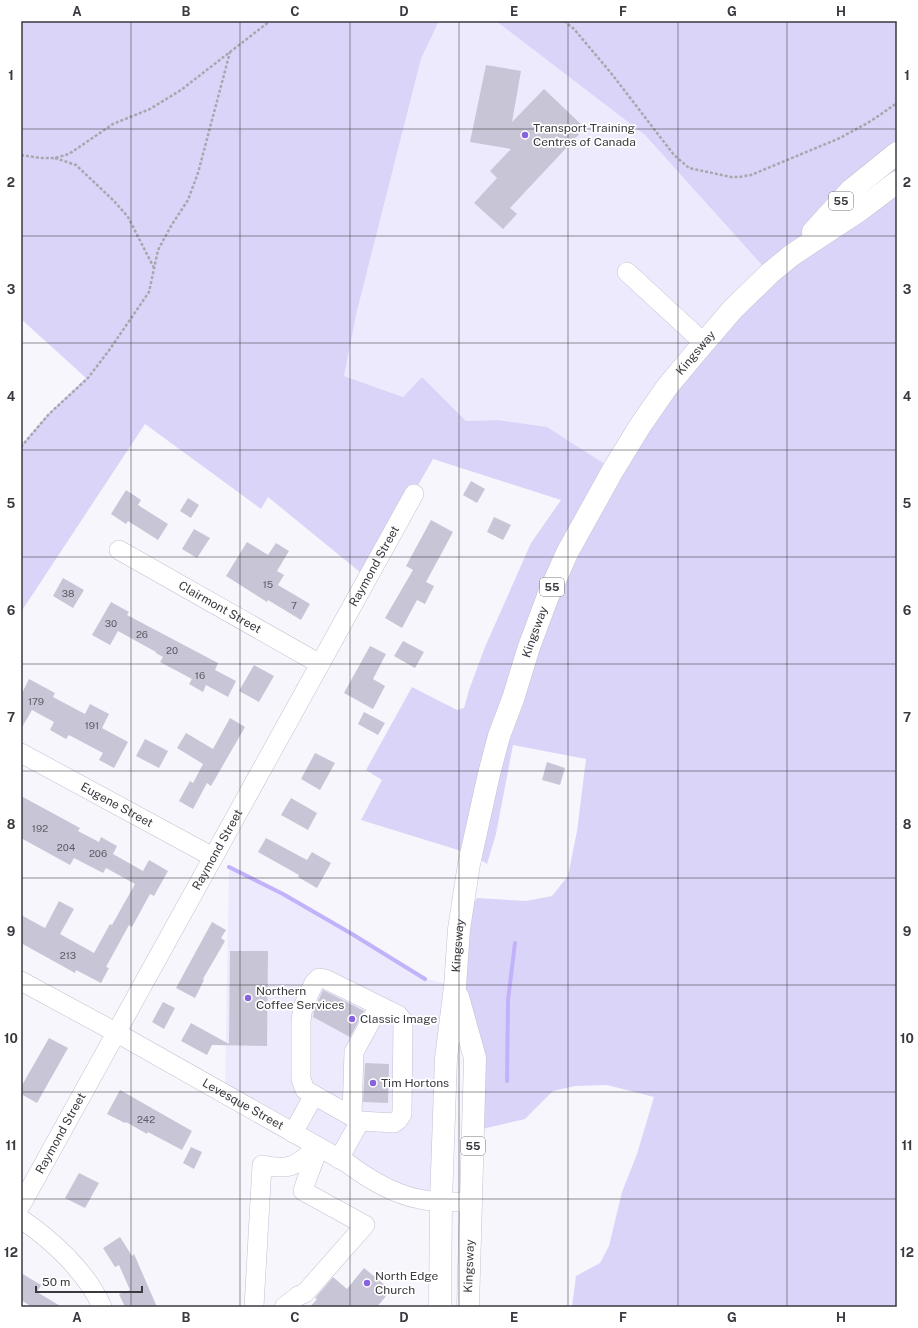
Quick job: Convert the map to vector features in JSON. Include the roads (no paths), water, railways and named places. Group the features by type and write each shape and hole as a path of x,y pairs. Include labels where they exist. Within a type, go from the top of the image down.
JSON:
{"main road":[{"name":"Kingsway","path":"440,1307 441,1202 446,1058 456,987 459,929 469,864 487,779 499,736 513,699 528,647 548,596 567,553 613,470 640,426 667,387 733,309 792,255 851,190 897,153"},
{"name":"Kingsway","path":"792,255 860,210 897,182"},
{"name":"Kingsway","path":"456,987 475,1058 468,1307"}],"street":[{"path":"627,272 704,343"},
{"name":"Raymond Street","path":"21,1205 414,494"},
{"name":"Clairmont Street","path":"119,550 320,664"},
{"name":"Eugene Street","path":"21,753 213,858"},
{"path":"319,978 325,978 379,1006 398,1016 403,1021 402,1114 394,1123 356,1118 305,1090 301,1079 301,1020 303,1007 314,983 319,978"},
{"name":"Levesque Street","path":"21,981 117,1033 393,1190 420,1200 472,1202"},
{"path":"340,1159 356,1118 354,1052 379,1006"},
{"path":"293,1132 314,1095"},
{"path":"254,1307 262,1165 277,1168 294,1166 318,1147"},
{"path":"284,1307 298,1296 305,1293 365,1225 303,1191 314,1164 318,1147"},
{"path":"21,1219 38,1231 69,1260 86,1280 102,1307"}],"waterway":[{"path":"229,867 283,894 425,979"},
{"path":"507,1081 508,1000 515,943"}],"place":[{"name":"Transport Training Centres of Canada","path":"525,135"},
{"name":"Northern Coffee Services","path":"248,998"},
{"name":"Classic Image","path":"352,1019"},
{"name":"Tim Hortons","path":"373,1083"},
{"name":"North Edge Church","path":"367,1283"}]}
